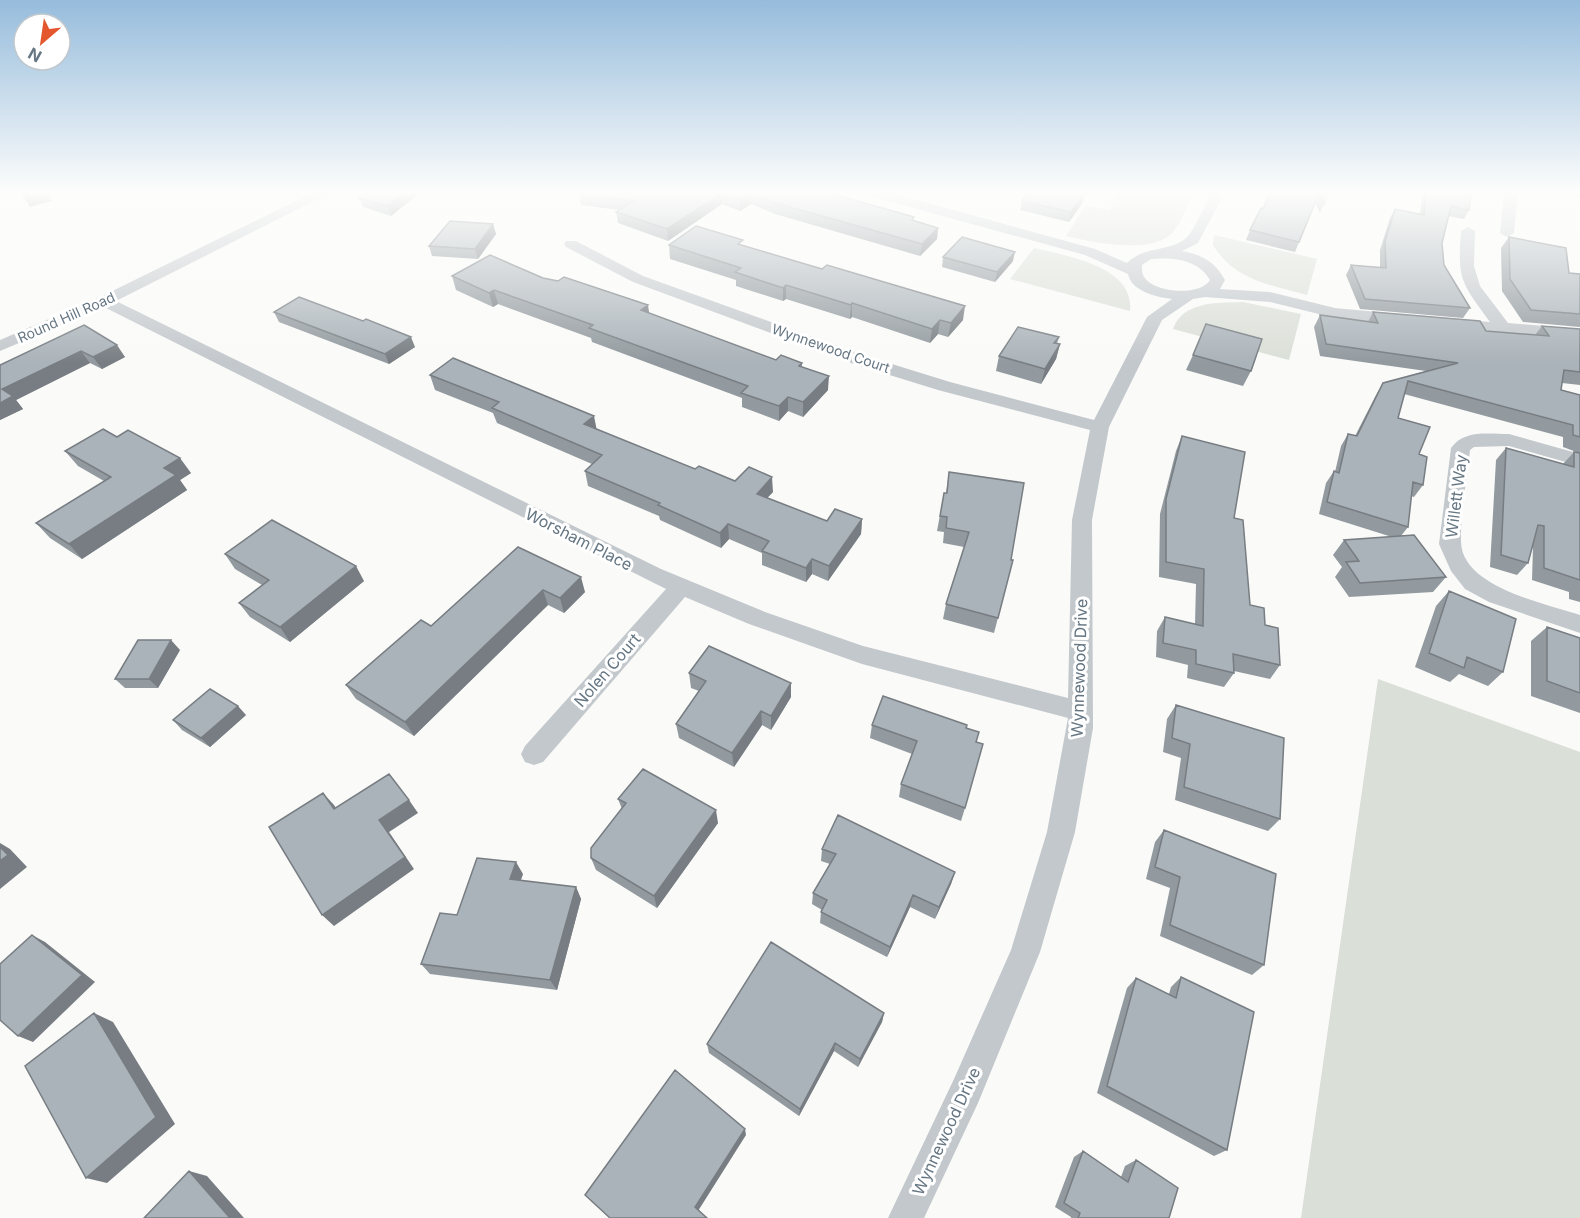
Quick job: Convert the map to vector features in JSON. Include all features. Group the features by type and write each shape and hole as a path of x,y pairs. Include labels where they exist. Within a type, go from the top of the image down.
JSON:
{"street":[{"name":"Round Hill Road","path":"0,346 104,301 210,249"},
{"name":"Wynnewood Court","path":"581,249 638,279 860,360 944,386 1100,427"},
{"path":"1079,249 1132,270 1136,277 1148,286 1166,294 1187,296 1207,293 1269,297 1335,313 1413,320"},
{"path":"1166,254 1176,249"},
{"path":"1199,249 1212,270 1216,285 1207,293"},
{"path":"1467,249 1466,266 1472,286 1503,328"},
{"path":"1090,252 1144,257 1166,254 1185,256 1269,297"},
{"path":"1132,270 1134,264 1144,257"},
{"path":"1148,286 1155,317 1187,296"},
{"name":"Worsham Place","path":"104,301 681,587 757,618 862,655 1080,711"},
{"name":"Wynnewood Drive","path":"906,1218 966,1091 1025,952 1061,832 1080,728 1082,520 1100,427 1155,317"},
{"path":"1435,322 1580,334"},
{"name":"Willett Way","path":"1580,460 1509,440 1469,441 1461,447 1450,544 1459,566 1473,583 1497,596 1580,624"},
{"name":"Nolen Court","path":"534,754 681,587"}],"shaded area":[{"path":"1033,249 1063,255 1096,266 1110,273 1122,283 1129,296 1130,311 1010,279"},
{"path":"1216,249 1273,249 1317,259 1307,295 1267,284 1242,274"},
{"path":"1243,302 1301,314 1289,360 1173,329 1184,313 1193,308 1202,305"},
{"path":"1378,679 1580,752 1580,1218 1301,1218"}],"building":[{"path":"681,249 754,249 822,269 827,265 965,306 951,323 940,320 932,329 852,303 851,305 786,285 783,288 735,272 741,268"},
{"path":"951,249 1004,249 1015,252 997,272 943,257"},
{"path":"1385,249 1443,249 1444,265 1470,308 1365,299 1351,265 1386,268"},
{"path":"1509,249 1566,249 1569,273 1580,274 1580,314 1531,310 1510,279"},
{"path":"490,255 543,278 558,281 564,277 648,305 641,310 776,360 781,355 802,363 799,366 829,376 803,402 788,397 779,406 741,393 748,386 589,328 593,325 494,290 489,293 452,276"},
{"path":"299,297 363,321 366,319 411,337 385,354 274,312"},
{"path":"1373,312 1480,321 1486,331 1549,336 1542,326 1580,329 1580,372 1564,370 1561,390 1580,395 1580,437 1573,435 1573,425 1408,381 1398,418 1430,427 1419,454 1427,457 1423,485 1413,482 1408,527 1327,502 1334,471 1339,473 1348,434 1357,436 1383,383 1458,363 1326,344 1320,315 1378,323"},
{"path":"1206,324 1262,339 1251,371 1193,355"},
{"path":"84,325 117,345 93,357 81,351 2,389 13,396 0,403 0,365"},
{"path":"1018,327 1059,337 1054,343 1060,344 1045,369 999,356"},
{"path":"453,358 594,416 584,424 695,469 699,466 735,481 749,467 772,477 757,494 827,521 835,509 862,519 829,566 812,559 806,568 762,551 769,541 728,524 720,533 658,505 660,503 585,471 602,455 492,408 499,402 430,375"},
{"path":"103,429 117,437 128,430 180,458 164,468 176,475 69,544 36,523 111,477 65,451"},
{"path":"1182,436 1245,452 1234,518 1243,520 1250,605 1264,608 1265,625 1278,628 1280,665 1233,654 1234,673 1196,664 1196,650 1163,643 1165,617 1203,626 1204,569 1166,562 1166,499"},
{"path":"1506,448 1574,467 1574,452 1580,453 1580,580 1544,568 1544,526 1538,525 1528,563 1501,555"},
{"path":"949,472 1024,483 1011,560 1013,560 998,618 946,604 969,532 946,528 947,517 940,516 944,493 947,493"},
{"path":"272,520 356,566 280,627 239,603 269,580 225,554"},
{"path":"1414,535 1446,577 1360,583 1346,562 1359,561 1344,540"},
{"path":"518,547 581,577 560,598 543,590 405,722 346,685 421,620 431,626"},
{"path":"1449,591 1516,619 1503,672 1467,657 1464,668 1429,653"},
{"path":"1547,627 1580,638 1580,693 1547,681"},
{"path":"138,640 171,640 149,679 115,679"},
{"path":"709,646 791,683 771,716 761,711 732,753 676,724 706,681 689,673"},
{"path":"210,689 238,706 201,738 173,720"},
{"path":"883,696 967,725 966,728 979,732 976,742 983,744 965,808 901,784 917,741 872,725"},
{"path":"1176,705 1284,738 1280,819 1184,787 1190,744 1172,738"},
{"path":"643,769 716,810 654,896 591,858 591,848 626,803 618,799"},
{"path":"389,774 409,800 379,820 405,857 322,915 269,827 323,793 334,809"},
{"path":"838,815 955,872 939,907 913,895 890,947 821,912 827,900 813,893 836,854 822,849"},
{"path":"1164,830 1276,874 1264,965 1170,925 1180,877 1155,867"},
{"path":"0,847 8,855 0,861"},
{"path":"477,858 516,862 510,879 576,887 550,980 421,964 440,913 457,915"},
{"path":"32,935 82,975 18,1036 0,1020 0,964"},
{"path":"771,942 884,1013 860,1059 835,1043 800,1109 707,1044"},
{"path":"1181,977 1254,1012 1227,1150 1107,1086 1136,978 1176,998"},
{"path":"94,1013 156,1117 86,1178 25,1066"},
{"path":"675,1070 745,1129 695,1207 707,1218 610,1218 585,1195"},
{"path":"1083,1151 1128,1182 1136,1160 1178,1188 1169,1218 1078,1218 1080,1213 1064,1203"},
{"path":"189,1171 230,1218 144,1218"}]}
